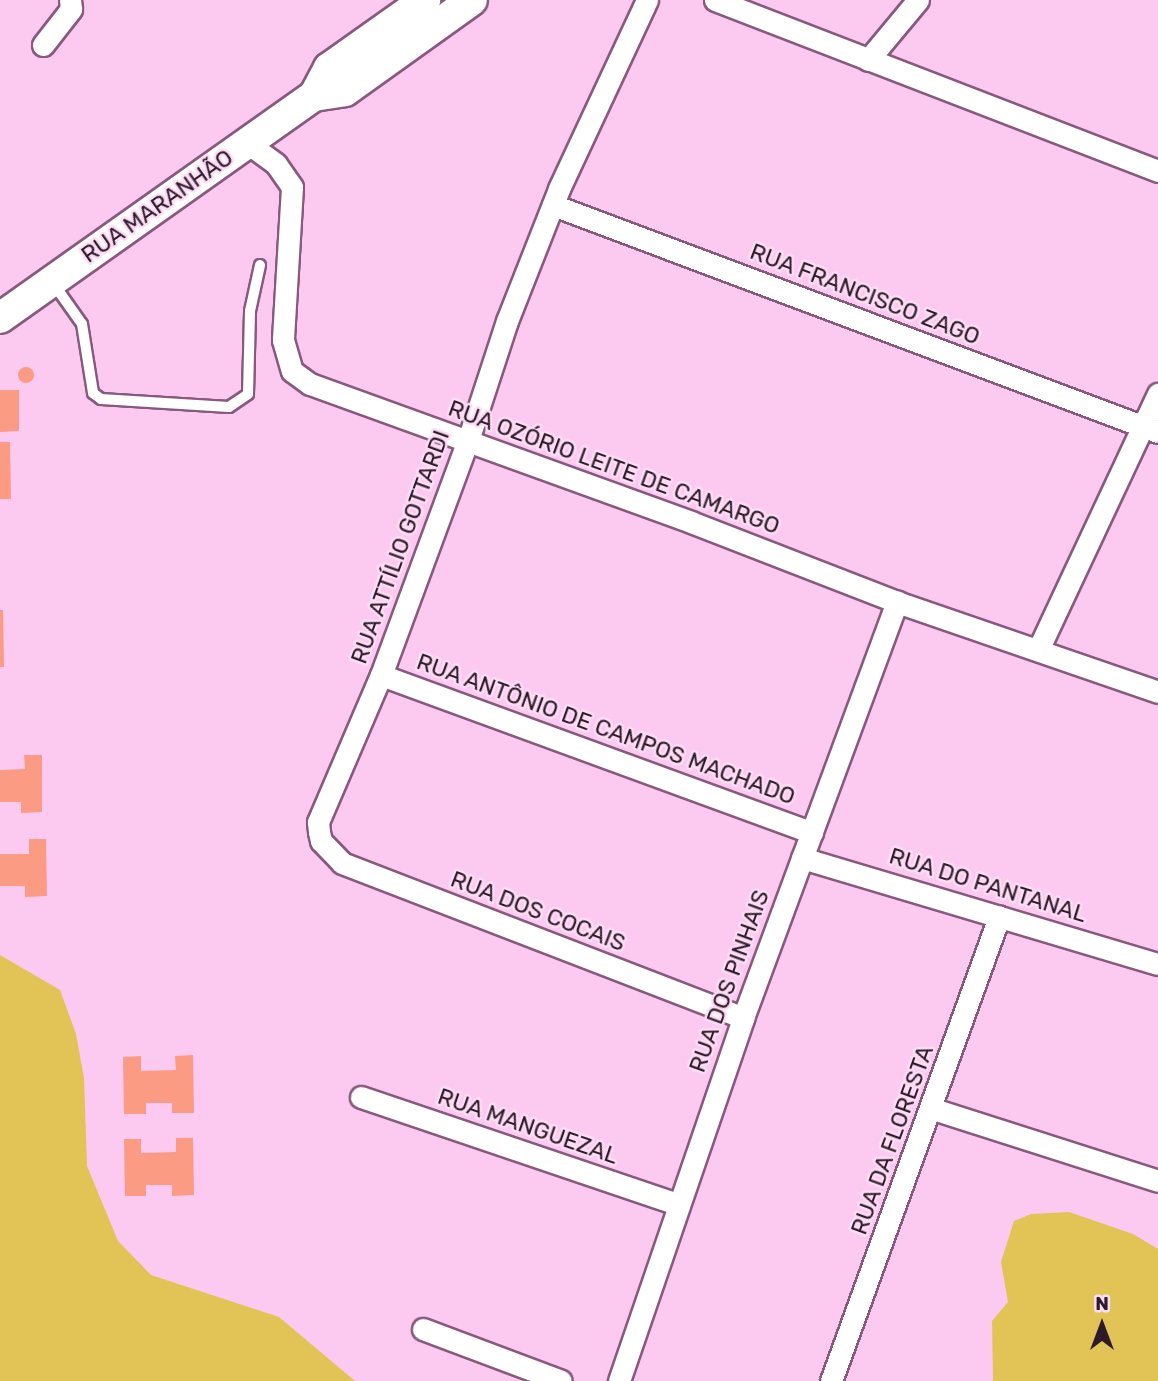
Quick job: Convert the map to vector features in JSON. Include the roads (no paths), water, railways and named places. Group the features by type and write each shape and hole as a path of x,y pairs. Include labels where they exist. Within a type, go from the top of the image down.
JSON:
{"street":[{"path":"43,45 71,9 70,0"},
{"name":"RUA MARANHÃO","path":"314,96 329,68 425,0"},
{"name":"RUA MARANHÃO","path":"0,318 314,96 345,91 472,0"},
{"name":"RUA ATTÍLIO GOTTARDI","path":"321,841 318,822 381,675 468,440 507,321 554,205 647,0"},
{"path":"715,0 1158,171"},
{"path":"868,60 918,0"},
{"name":"RUA OZÓRIO LEITE DE CAMARGO","path":"246,142 276,164 292,187 283,340 292,371 310,384 468,440 897,602 1158,692"},
{"name":"RUA FRANCISCO ZAGO","path":"554,205 1151,429"},
{"path":"1038,650 1151,429 1158,394"},
{"name":"RUA DOS PINHAIS","path":"619,1381 743,1018 897,602"},
{"name":"RUA ANTÔNIO DE CAMPOS MACHADO","path":"381,675 812,833"},
{"name":"RUA DOS COCAIS","path":"321,841 342,863 743,1018"},
{"name":"RUA DO PANTANAL","path":"802,858 1158,964"},
{"name":"RUA DA FLORESTA","path":"831,1381 933,1108 999,916"},
{"name":"RUA MANGUEZAL","path":"361,1097 678,1204"},
{"path":"933,1108 1158,1181"},
{"path":"424,1328 561,1381"}],"lane":[{"path":"52,281 82,324 93,393 101,399 229,407 248,394 250,310 260,265"}]}
